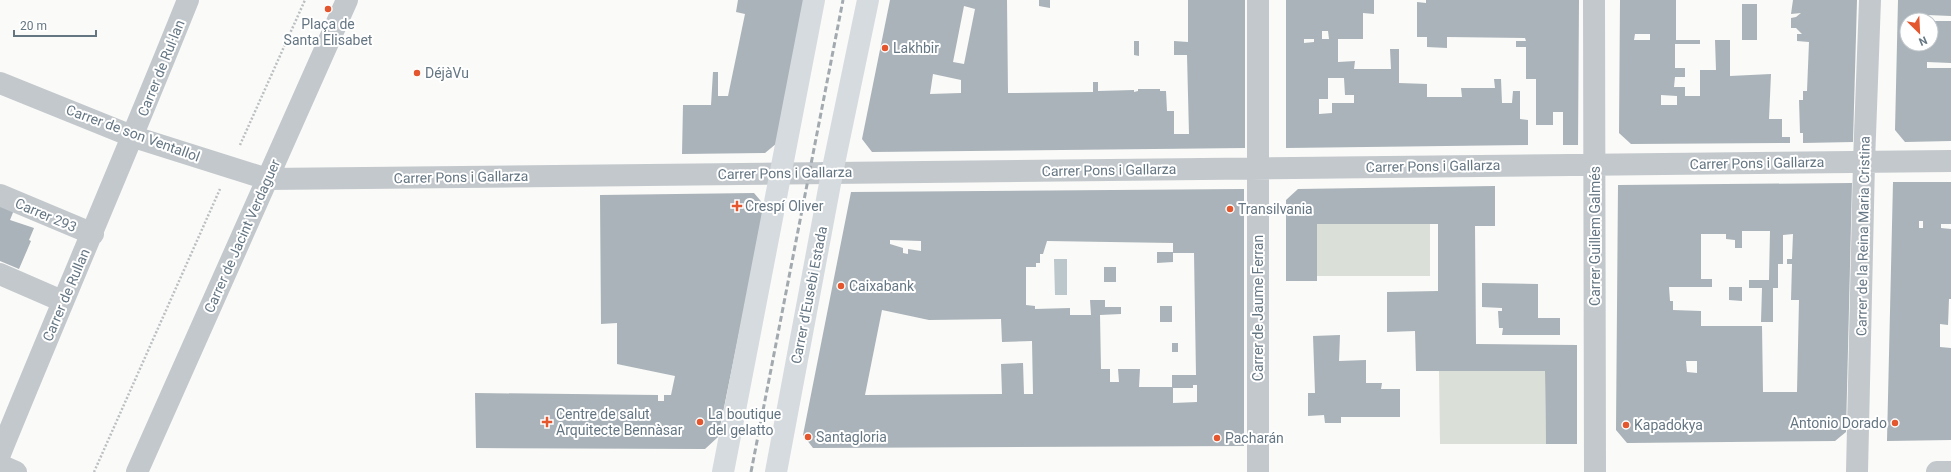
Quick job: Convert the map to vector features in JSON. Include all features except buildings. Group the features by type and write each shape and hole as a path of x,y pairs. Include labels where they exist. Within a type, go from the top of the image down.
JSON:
{"main road":[{"path":"723,472 814,0"},
{"name":"Carrer d'Eusebi Estada","path":"776,472 832,173 868,0"}],"street":[{"name":"Carrer de Rul·lan","path":"134,137 188,0"},
{"name":"Carrer de Jacint Verdaguer","path":"137,472 347,0"},
{"name":"Carrer de Jaume Ferran","path":"1258,0 1258,472"},
{"name":"Carrer Guillem Galmés","path":"1594,0 1596,164 1595,472"},
{"name":"Carrer de la Reina Maria Cristina","path":"1857,472 1864,162 1870,0"},
{"name":"Carrer de son Ventallol","path":"0,83 134,137 267,179"},
{"name":"Carrer de Rullan","path":"0,454 62,301 93,234 134,137"},
{"name":"Carrer Pons i Gallarza","path":"267,179 1951,161"},
{"name":"Carrer 293","path":"0,195 93,234"},
{"path":"0,274 62,301"},
{"path":"0,466 16,472"},
{"path":"1937,472 1951,472"}],"path":[{"path":"94,472 305,0"}],"shaded area":[{"path":"1317,224 1430,224 1430,276 1317,276"},
{"path":"1054,259 1067,259 1067,295 1055,295"},
{"path":"1439,371 1545,371 1546,444 1440,444"}],"railway":[{"path":"751,472 843,0"}],"place":[{"name":"Plaça de Santa Elisabet","path":"328,9"},
{"name":"Lakhbir","path":"885,48"},
{"name":"DéjàVu","path":"417,73"},
{"name":"Crespí Oliver","path":"737,206"},
{"name":"Transilvania","path":"1230,209"},
{"name":"Caixabank","path":"841,286"},
{"name":"Centre de salut Arquitecte Bennàsar","path":"547,422"},
{"name":"La boutique del gelatto","path":"700,422"},
{"name":"Antonio Dorado","path":"1895,423"},
{"name":"Kapadokya","path":"1626,425"},
{"name":"Santagloria","path":"808,437"},
{"name":"Pacharán","path":"1217,438"}]}
